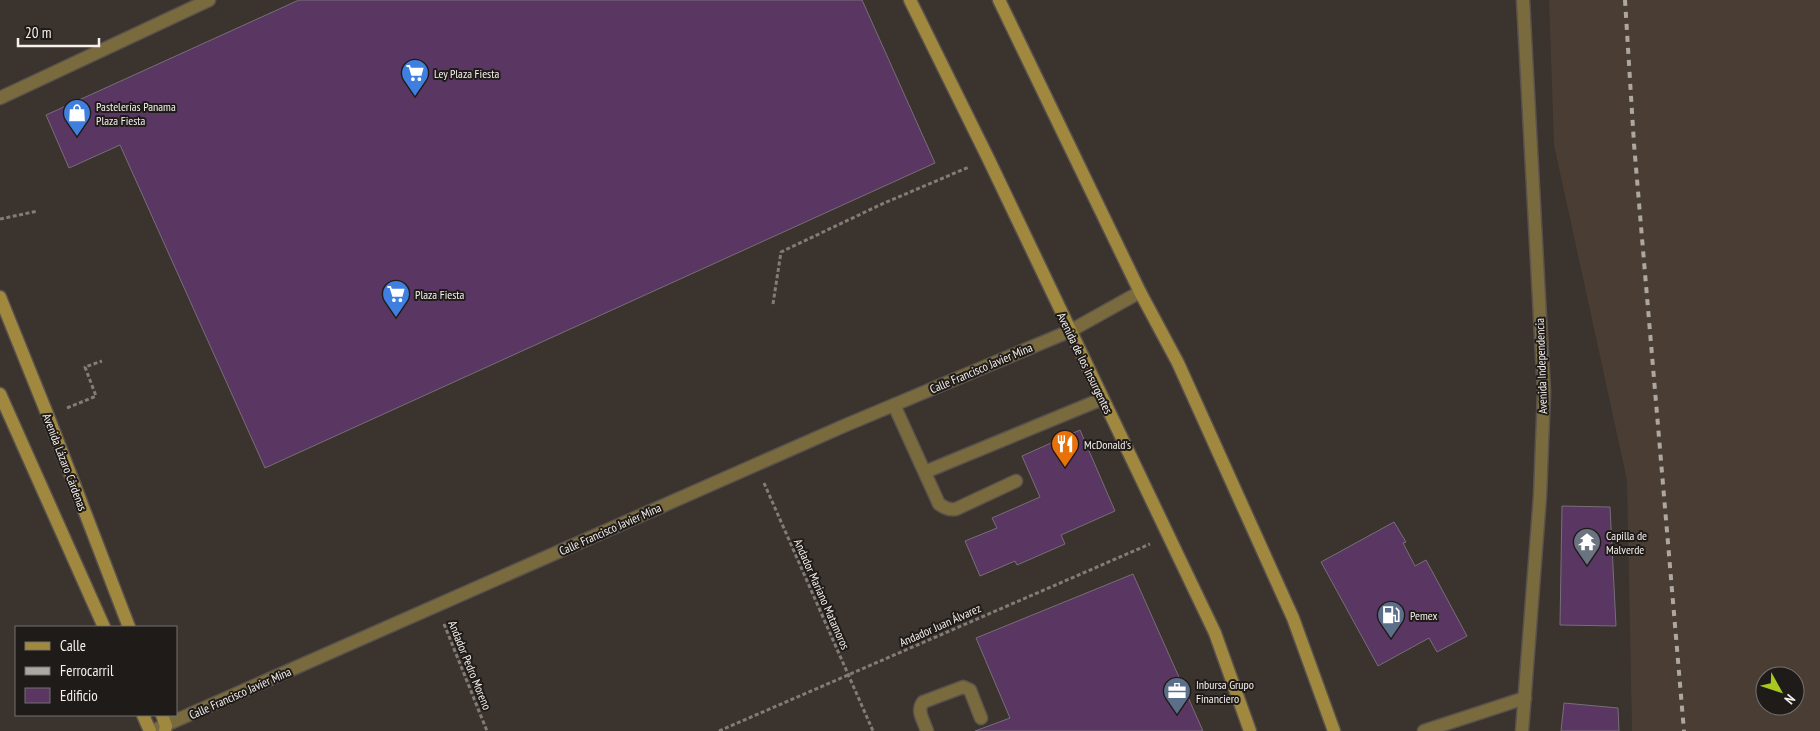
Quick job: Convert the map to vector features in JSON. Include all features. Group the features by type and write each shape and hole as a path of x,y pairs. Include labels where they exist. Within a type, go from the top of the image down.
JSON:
{"main road":[{"name":"Avenida de los Insurgentes","path":"910,0 988,158 1215,633 1250,731"},
{"path":"999,0 1140,292 1178,363 1293,618 1334,731"},
{"name":"Avenida Lázaro Cárdenas","path":"0,297 129,626"},
{"path":"0,394 104,626"},
{"path":"144,716 151,731"}],"street":[{"path":"0,98 208,0"},
{"name":"Avenida Independencia","path":"1522,731 1540,496 1544,392 1523,0"},
{"name":"Calle Francisco Javier Mina","path":"151,731 756,464 1070,331 1140,292"},
{"path":"924,472 1102,399"},
{"path":"894,404 939,504 950,510 956,509 1016,482"},
{"path":"928,731 919,711 923,702 963,687 970,690 981,718"},
{"path":"1424,731 1525,698"}],"path":[{"path":"773,304 781,252 882,204 988,158"},
{"path":"0,219 38,211"},
{"path":"48,416 96,396 85,367 102,361"},
{"name":"Andador Mariano Matamoros","path":"756,464 873,731"},
{"name":"Andador Juan Álvarez","path":"720,731 1168,536"},
{"name":"Andador Pedro Moreno","path":"436,605 487,731"}],"shaded area":[{"path":"1549,0 1820,0 1820,731 1632,731 1627,480 1554,145"}],"building":[{"name":"Plaza Fiesta","path":"299,0 862,0 935,163 265,468 120,145 69,168 46,115"},
{"path":"1080,430 1115,511 1061,535 1065,544 1017,565 1015,561 980,576 965,541 997,528 992,518 1040,497 1022,456"},
{"name":"Capilla de Malverde","path":"1562,506 1610,507 1616,626 1560,625"},
{"path":"1394,522 1406,542 1403,543 1415,566 1426,560 1467,636 1437,652 1429,638 1378,666 1321,562"},
{"path":"1133,574 1203,731 975,731 1010,718 976,638"},
{"path":"1564,703 1618,708 1619,731 1561,731"}],"railway":[{"path":"1625,0 1634,144 1684,731"}],"place":[{"name":"Ley Plaza Fiesta","path":"415,97"},
{"name":"Pastelerías Panama Plaza Fiesta","path":"77,137"},
{"name":"Plaza Fiesta","path":"396,318"},
{"name":"McDonald's","path":"1065,468"},
{"name":"Capilla de Malverde","path":"1587,566"},
{"name":"Pemex","path":"1391,639"},
{"name":"Inbursa Grupo Financiero","path":"1177,715"}]}
